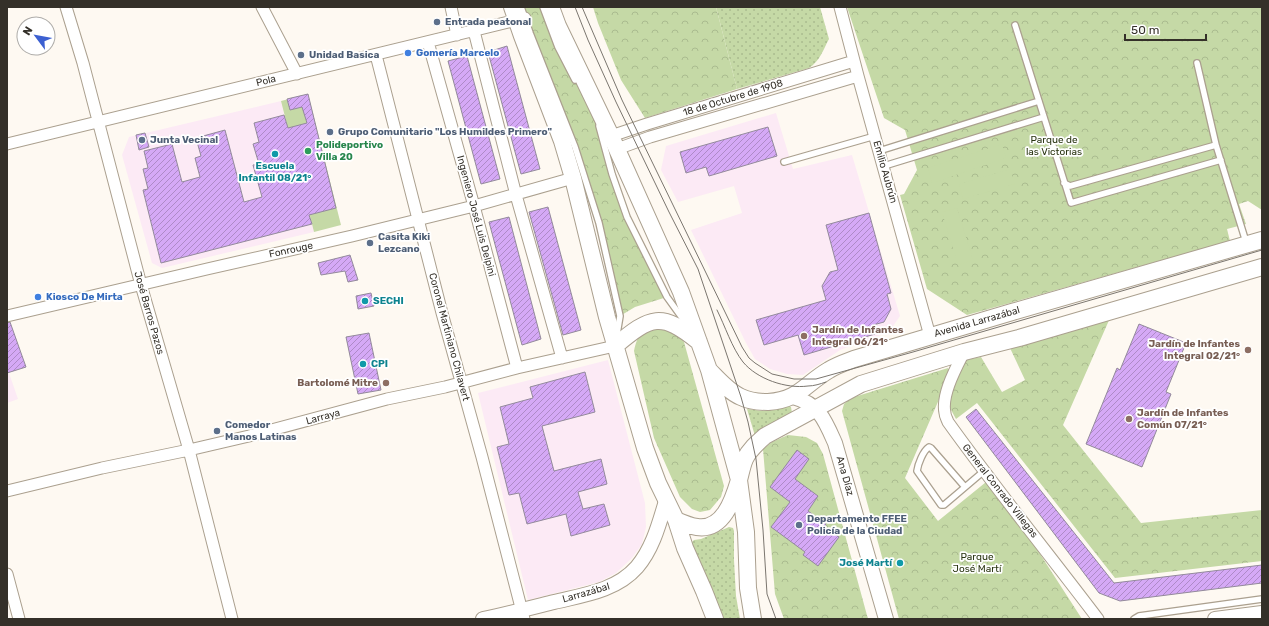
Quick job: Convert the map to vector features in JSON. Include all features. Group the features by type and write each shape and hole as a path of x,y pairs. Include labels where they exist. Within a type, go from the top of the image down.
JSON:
{"main road":[{"path":"551,7 561,32 614,143 681,292 699,342 739,480 746,532 748,588 753,619"},
{"path":"519,13 573,178 616,346 648,460 676,520 685,548 715,619"},
{"name":"Avenida Larrazábal","path":"708,370 741,397 762,402 793,397 837,365 1012,312 1255,243"},
{"path":"676,520 698,527 706,527 714,524 727,511 739,480 744,460 754,446 765,436 861,384 964,352 1019,338 1262,267"},
{"path":"1012,312 1019,338"},
{"path":"616,346 635,330 645,324 656,321 668,322 677,325 699,342"}],"street":[{"name":"José Barros Pazos","path":"66,7 99,122 141,285 189,450 232,619"},
{"path":"262,7 297,74"},
{"path":"450,7 457,35"},
{"name":"Emilio Aubrún","path":"840,7 930,336"},
{"name":"Pola","path":"7,144 474,31 519,13"},
{"path":"474,31 516,195 562,358"},
{"name":"Ingeniero José Luis Delpini","path":"428,42 517,368"},
{"name":"Coronel Martiniano Chilavert","path":"376,54 522,615"},
{"name":"18 de Octubre de 1908","path":"614,143 654,122 854,62"},
{"name":"18 de Octubre de 1908","path":"614,143 650,137 858,76"},
{"name":"Fonrouge","path":"7,316 419,220 516,195 573,178"},
{"name":"Larraya","path":"7,491 102,468 249,436 517,368 616,346"},
{"name":"General Conrado Villegas","path":"964,352 948,390 944,406 948,422 984,472 1098,619"},
{"name":"Ana Díaz","path":"793,397 805,401 815,408 827,426 839,453 886,619"},
{"name":"Larrazábal","path":"483,619 522,615 598,591 617,583 636,568 649,548 666,501"},
{"path":"7,574 19,619"},
{"path":"1215,619 1262,614"}],"lane":[{"path":"543,7 558,47 580,89"},
{"path":"519,13 575,147 599,223 620,316 616,346"},
{"path":"1016,25 1071,203 1221,160"},
{"path":"1197,64 1216,145 1255,243"},
{"path":"879,151 1039,101"},
{"path":"595,117 627,217 668,297 699,342"},
{"path":"884,166 1044,117"},
{"path":"784,162 875,136"},
{"path":"1064,183 1070,186 1216,145"},
{"path":"965,487 931,448 929,447 926,449 917,471 941,505 944,505 984,472"},
{"path":"1134,619 1139,616 1262,599"}],"shaded area":[{"path":"281,101 314,232 162,268 152,263 122,155 129,137"},
{"path":"776,113 793,169 852,155 900,316 889,332 840,350 803,375 787,374 770,369 755,359 691,230 742,213 734,186 678,202 661,170 666,146"},
{"path":"11,324 26,367 9,373 18,399 7,403 7,325"},
{"path":"608,360 645,503 646,527 642,544 632,558 616,573 599,582 528,600 478,393"}],"green space":[{"path":"521,7 543,7 598,124 627,217 667,297 635,307 620,316 599,223 575,147"},
{"path":"593,7 716,7 737,89 645,118 621,80"},
{"path":"716,7 820,7 829,39 819,59 809,68 737,89"},
{"name":"Parque de las Victorias","path":"847,7 1262,7 1262,210 1248,201 1239,204 1246,224 1227,229 1230,241 967,315 927,289 900,195 904,194 917,170 905,130 884,118"},
{"name":"Polideportivo Villa 20","path":"308,94 341,225 314,232 281,101"},
{"path":"1002,144 1006,158 932,183 928,168"},
{"path":"1010,169 1015,184 963,199 959,184"},
{"path":"957,208 973,260 958,265 942,212"},
{"path":"1110,318 1063,425 1141,523 1262,510 1262,561 1115,578 977,403 956,419 950,408 949,398 966,360 981,357 1002,392 1025,380 1010,348"},
{"path":"657,325 678,334 684,342 724,486 721,497 710,510 700,512 692,509 680,497 654,438 634,351 637,340 641,334"},
{"name":"Parque José Martí","path":"948,368 950,374 905,478 938,521 991,478 1082,619 899,619 842,411 844,404 851,398"},
{"path":"787,405 791,407 792,413 755,436 747,409 765,411"},
{"path":"788,435 806,437 817,443 823,454 868,619 784,619 775,594 763,449 772,442"},
{"path":"729,527 733,528 734,531 736,596 740,619 721,619 692,546 692,542 694,540 701,539"}],"building":[{"path":"507,46 540,169 521,174 488,52"},
{"path":"467,56 500,179 481,184 448,61"},
{"path":"308,94 336,208 309,215 312,224 161,263 143,190 148,189 143,169 148,168 144,151 172,144 182,182 200,177 195,158 201,156 196,138 225,130 244,202 262,197 253,165 259,164 253,144 259,142 254,123 284,115 288,128 307,123 302,107 290,110 287,99"},
{"path":"768,127 777,156 709,176 706,167 686,173 680,152"},
{"path":"145,133 149,147 139,150 136,135"},
{"path":"548,207 581,330 563,335 529,212"},
{"path":"869,213 891,293 887,294 891,309 884,322 873,325 875,334 804,355 798,335 764,345 756,320 826,300 822,286 830,272 838,270 826,225"},
{"path":"509,217 541,339 522,345 489,222"},
{"path":"350,255 358,280 348,282 345,271 321,275 318,263"},
{"name":"SECHI","path":"371,293 374,306 358,309 356,296"},
{"path":"10,322 26,367 7,373 7,323"},
{"name":"Jardín de Infantes Común 07/21°","path":"1139,324 1186,343 1166,392 1171,394 1142,467 1086,444 1117,368 1120,370"},
{"name":"CPI","path":"369,333 381,390 358,394 346,337"},
{"path":"585,372 595,412 542,426 554,471 601,459 607,484 578,492 583,509 604,504 610,525 571,536 566,514 527,524 519,493 509,495 497,447 509,444 500,407 533,398 530,387"},
{"path":"976,409 1114,583 1262,565 1262,583 1120,601 1099,593 966,417"},
{"name":"Departamento FFEE Policía de la Ciudad","path":"797,450 809,459 795,479 818,496 808,511 826,524 824,527 839,537 818,566 803,555 805,552 771,527 790,502 770,487"}],"tram line":[{"path":"575,7 616,102 698,269 741,397 756,459 763,530 767,594 776,619"},
{"path":"582,7 622,100 742,347 749,358 772,374 794,379 816,379 1262,250"},
{"path":"717,310 739,356 743,362 756,373 772,382 791,386 810,386 826,382"}],"place":[{"name":"Entrada peatonal","path":"437,22"},
{"name":"Gomería Marcelo","path":"408,53"},
{"name":"Unidad Basica","path":"301,55"},
{"name":"Grupo Comunitario \"Los Humildes Primero\"","path":"330,132"},
{"name":"Junta Vecinal","path":"142,140"},
{"name":"Polideportivo Villa 20","path":"308,151"},
{"name":"Escuela Infantil 08/21°","path":"275,154"},
{"name":"Casita Kiki Lezcano","path":"370,243"},
{"name":"Kiosco De Mirta","path":"38,297"},
{"name":"SECHI","path":"365,301"},
{"name":"Jardín de Infantes Integral 06/21°","path":"804,336"},
{"name":"Jardín de Infantes Integral 02/21°","path":"1248,350"},
{"name":"CPI","path":"363,364"},
{"name":"Bartolomé Mitre","path":"386,383"},
{"name":"Jardín de Infantes Común 07/21°","path":"1129,419"},
{"name":"Comedor Manos Latinas","path":"217,431"},
{"name":"Departamento FFEE Policía de la Ciudad","path":"799,525"},
{"name":"José Martí","path":"900,563"}]}
